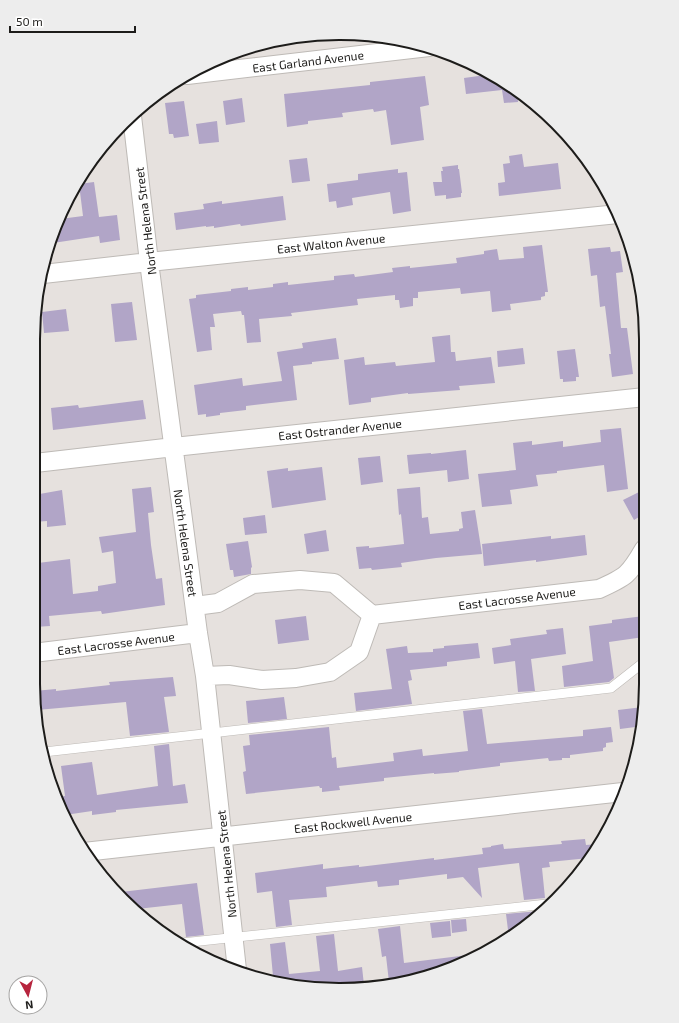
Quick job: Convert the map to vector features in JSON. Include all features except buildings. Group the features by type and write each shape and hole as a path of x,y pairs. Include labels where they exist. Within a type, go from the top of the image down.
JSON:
{"street":[{"name":"East Garland Avenue","path":"203,73 412,49"},
{"name":"North Helena Street","path":"133,123 149,262 194,606 205,676 236,964"},
{"name":"East Walton Avenue","path":"48,273 611,215"},
{"name":"East Ostrander Avenue","path":"40,463 174,447 639,398"},
{"name":"East Lacrosse Avenue","path":"372,615 599,589 620,580 631,571 639,557"},
{"path":"194,606 218,603 254,584 300,580 334,583 372,615 359,652 330,672 296,678 262,680 229,674 205,676"},
{"name":"East Lacrosse Avenue","path":"40,652 198,633"},
{"name":"East Rockwell Avenue","path":"91,851 618,792"}],"lane":[{"path":"48,752 611,688 639,666"},
{"path":"189,942 541,905"}]}
